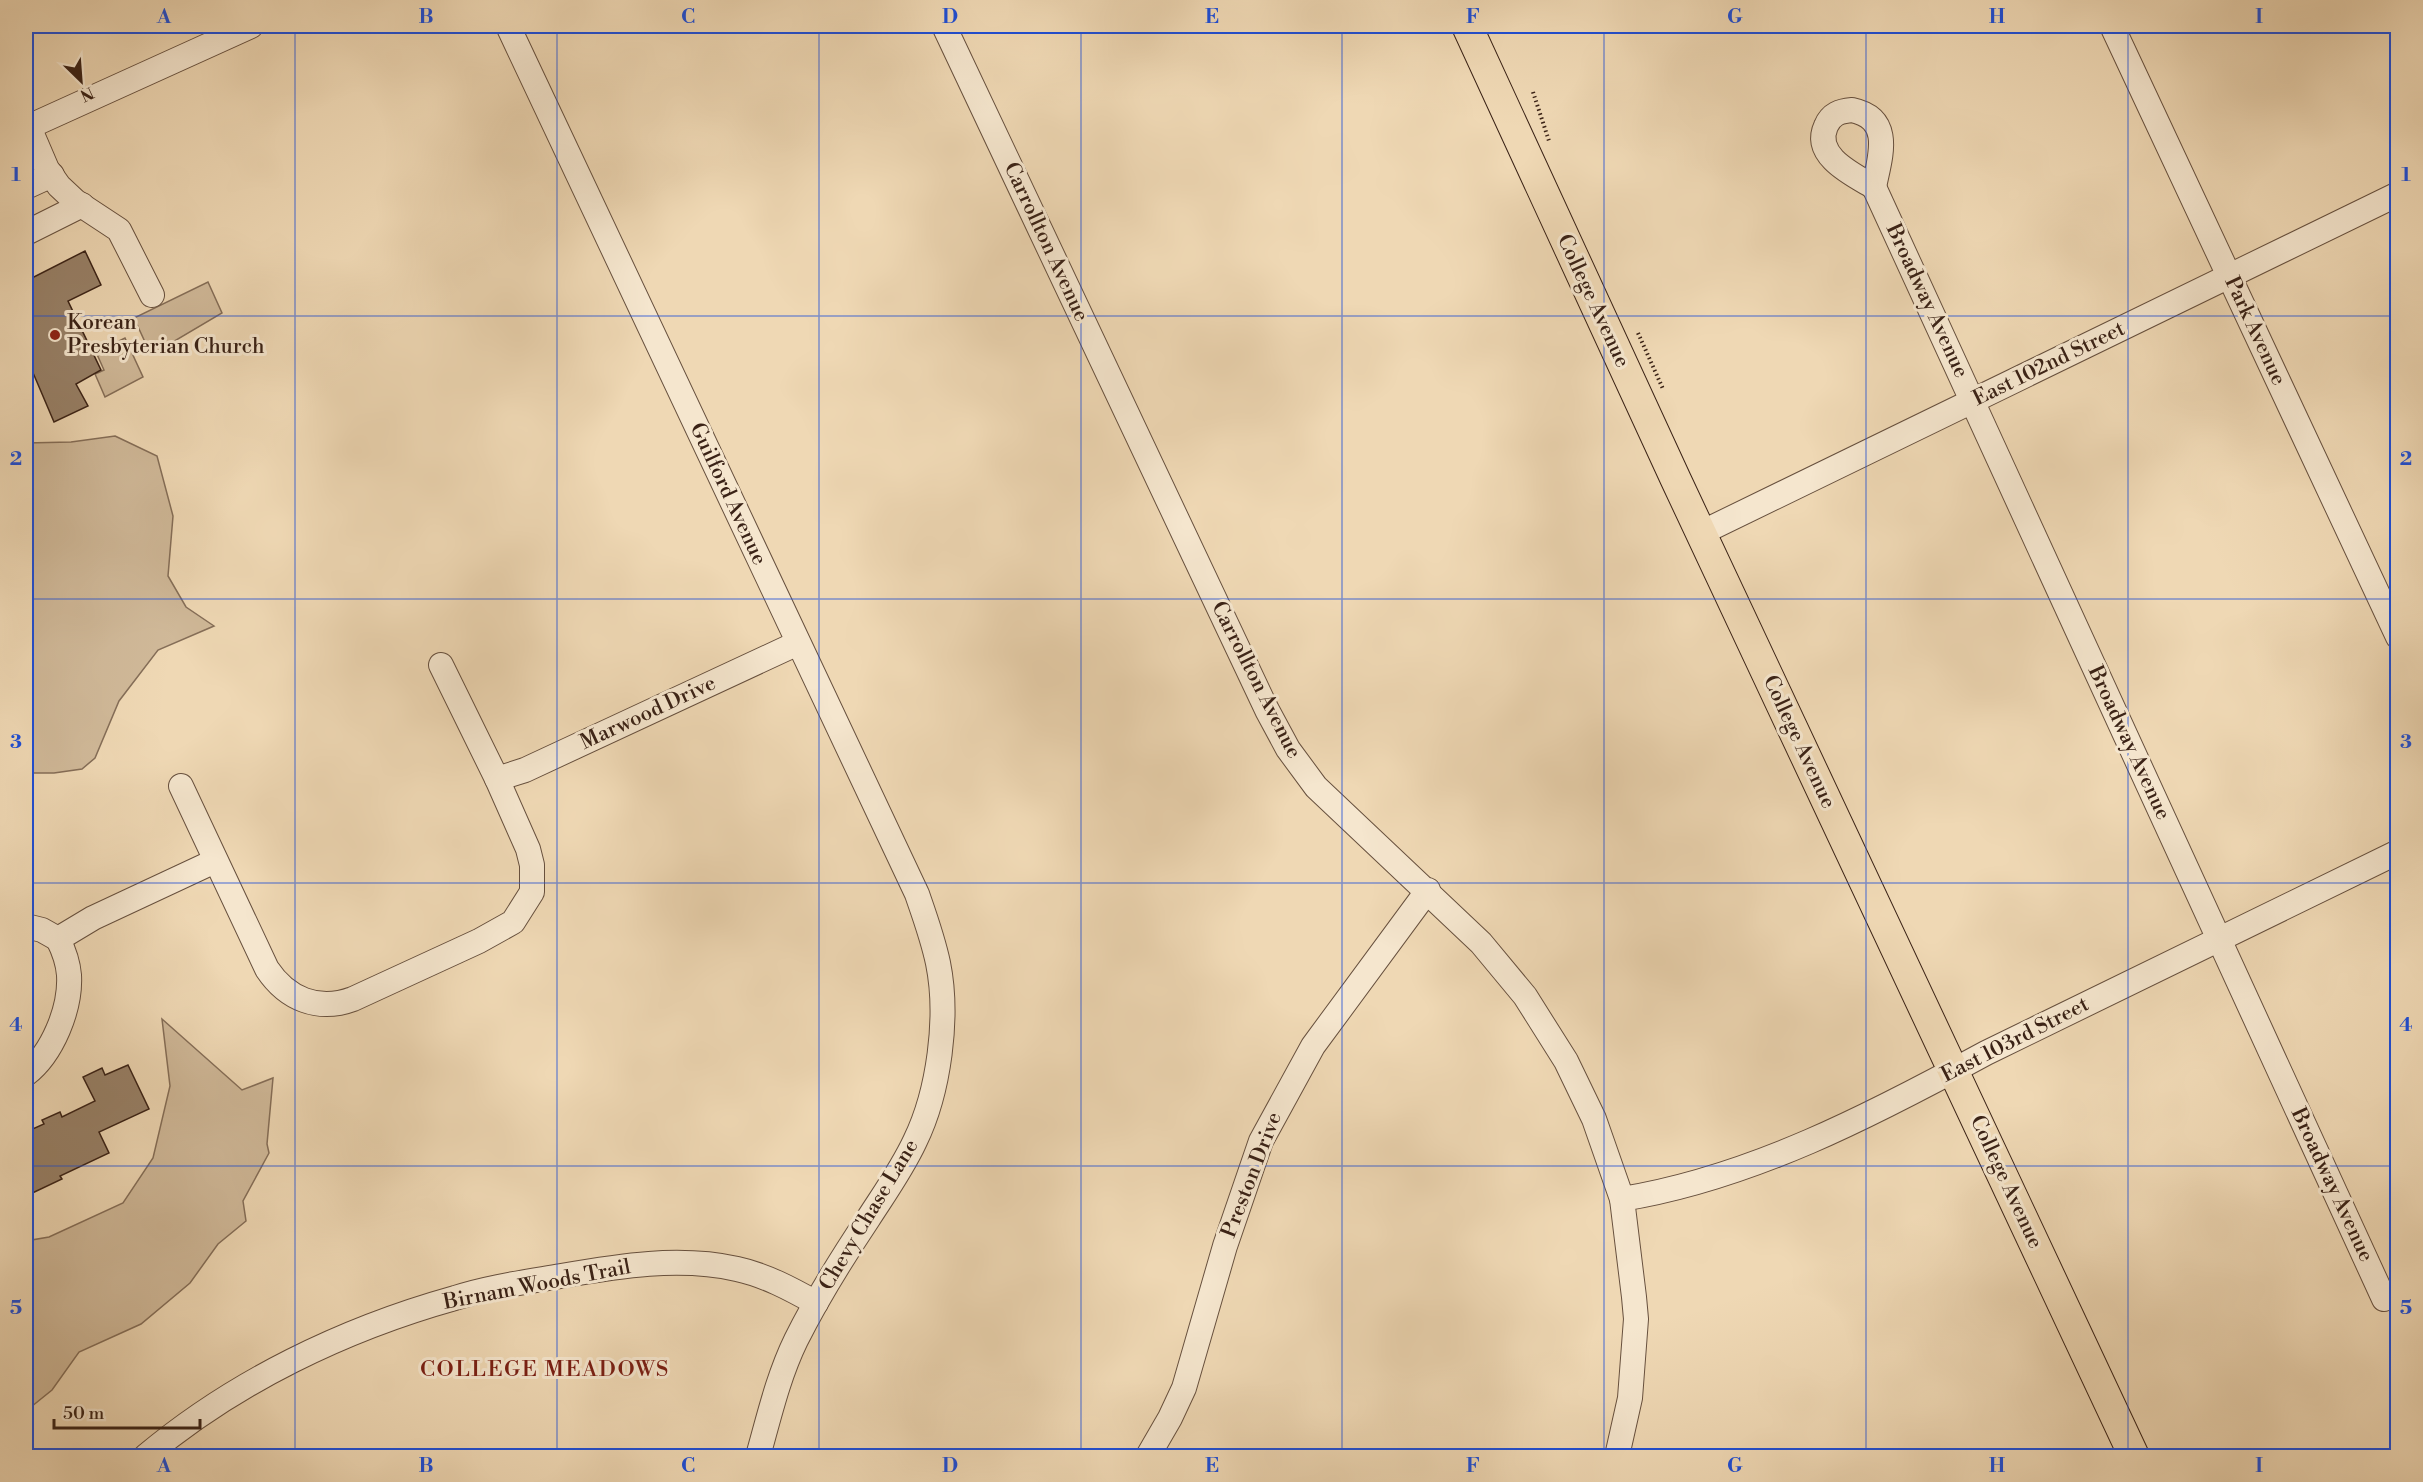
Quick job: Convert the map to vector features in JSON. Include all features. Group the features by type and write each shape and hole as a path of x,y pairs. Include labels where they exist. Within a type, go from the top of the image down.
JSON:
{"main road":[{"name":"College Avenue","path":"1467,26 1701,533 2134,1456"}],"street":[{"path":"152,295 119,230 59,186 27,127 251,26"},
{"name":"Guilford Avenue","path":"508,26 917,894 928,924 938,966"},
{"name":"Carrollton Avenue","path":"944,26 1262,699 1288,749 1316,787 1428,890 1481,943 1525,996 1566,1061 1594,1119 1622,1199 1636,1319 1630,1398 1617,1456"},
{"name":"Park Avenue","path":"2112,26 2397,637"},
{"path":"26,187 52,175"},
{"name":"Broadway Avenue","path":"1875,187 2384,1299"},
{"name":"East 102nd Street","path":"1701,533 2397,194"},
{"path":"26,233 82,205"},
{"name":"Marwood Drive","path":"497,779 525,770 798,644"},
{"path":"180,786 267,969 277,983 287,992 301,999 329,1005 353,999 513,922 531,892 532,865 528,849 497,779 441,665"},
{"name":"East 103rd Street","path":"1622,1199 1690,1184 1766,1159 1840,1127 2397,852"},
{"path":"58,939 105,912 215,861"},
{"name":"Preston Drive","path":"1148,1456 1184,1388 1225,1246 1261,1141 1313,1046 1428,890"},
{"path":"26,926 42,930 58,939 66,956 69,976 65,1007 53,1039 38,1064 26,1074"},
{"name":"Chevy Chase Lane","path":"759,1456 773,1399 795,1342 816,1303 901,1168 925,1117 939,1054 941,1022 938,966"},
{"name":"Birnam Woods Trail","path":"146,1456 165,1440 216,1406 305,1355 354,1332 410,1311 489,1289 602,1269 682,1263 714,1265 758,1274 816,1303"}],"shaded area":[{"path":"208,282 222,313 151,355 134,318"},
{"path":"125,338 143,377 105,397 95,374 104,370 96,352"},
{"path":"115,436 157,456 173,516 168,576 186,607 214,626 158,650 119,701 95,758 82,769 54,773 26,773 26,443 71,442"},
{"path":"162,1019 242,1090 273,1078 267,1144 269,1153 243,1201 246,1221 218,1244 190,1283 141,1324 79,1352 52,1390 26,1411 26,1241 49,1237 123,1203 153,1158 170,1086"}],"building":[{"name":"Korean Presbyterian Church","path":"85,251 101,285 68,301 101,370 76,384 88,406 54,422 31,368 26,371 26,281"},
{"path":"128,1065 149,1109 99,1132 109,1153 60,1176 62,1179 26,1196 26,1132 44,1124 42,1120 60,1112 62,1117 95,1101 83,1077 102,1068 105,1075"}],"place":[{"name":"Korean Presbyterian Church","path":"55,335"}],"district":[{"name":"COLLEGE MEADOWS","path":"545,1369"}]}
